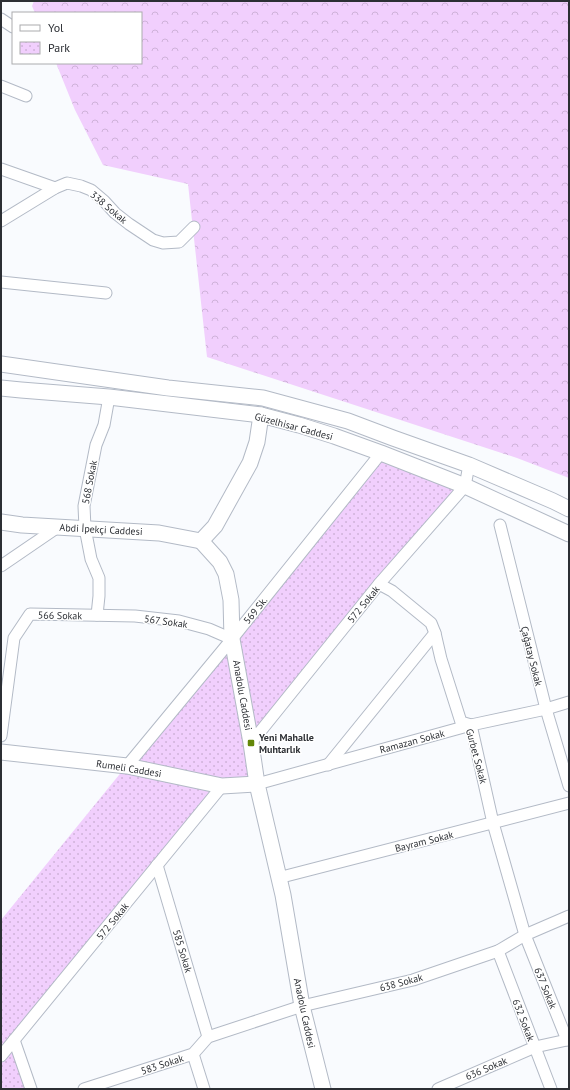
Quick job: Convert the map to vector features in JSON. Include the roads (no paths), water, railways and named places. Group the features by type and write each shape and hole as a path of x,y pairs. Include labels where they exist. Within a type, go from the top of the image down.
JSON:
{"street":[{"path":"1,19 12,26"},
{"path":"1,86 26,96"},
{"path":"1,169 55,188"},
{"name":"338 Sokak","path":"1,221 55,188 68,183 91,190 124,220 153,240 163,244 179,242 194,228"},
{"path":"1,282 106,293"},
{"name":"Güzelhisar Caddesi","path":"1,364 168,388 263,398 348,421 469,465 569,509"},
{"name":"Güzelhisar Caddesi","path":"1,388 109,397 261,415 306,427 381,453 465,486 569,534"},
{"name":"568 Sokak","path":"97,615 99,578 91,559 85,528 84,506 96,445 104,425 109,397"},
{"path":"200,541 214,526 250,463 257,442 261,415"},
{"name":"569 Sk.","path":"127,766 381,453"},
{"path":"465,486 469,465"},
{"name":"572 Sokak","path":"251,743 379,584 465,486"},
{"name":"Abdi İpekçi Caddesi","path":"1,522 22,525 159,533 200,541"},
{"name":"Çağatay Sokak","path":"500,525 546,709 569,786"},
{"path":"1,566 58,527"},
{"name":"Anadolu Caddesi","path":"200,541 220,562 226,574 231,600 232,638 251,743 256,784 283,895 302,1006 322,1089"},
{"name":"Gurbet Sokak","path":"379,584 392,591 431,623 461,722 471,726 493,823 525,935"},
{"name":"566 Sokak","path":"1,736 14,638 30,614 97,615"},
{"name":"567 Sokak","path":"97,615 135,616 179,621 209,629 232,638"},
{"path":"328,765 435,633"},
{"name":"Ramazan Sokak","path":"256,784 471,726 546,709 569,702"},
{"name":"Rumeli Caddesi","path":"1,752 127,766 222,786 256,784"},
{"name":"572 Sokak","path":"1,1056 222,786"},
{"name":"Bayram Sokak","path":"278,878 569,803"},
{"name":"585 Sokak","path":"157,865 208,1037"},
{"name":"638 Sokak","path":"302,1006 412,980 498,951 525,935 569,916"},
{"name":"637 Sokak","path":"525,935 568,1039"},
{"name":"632 Sokak","path":"498,951 551,1089"},
{"path":"208,1037 302,1006"},
{"name":"583 Sokak","path":"84,1089 103,1086 193,1054 208,1037"},
{"name":"636 Sokak","path":"438,1089 535,1048 568,1039"},
{"path":"14,1040 31,1089"},
{"path":"193,1054 204,1089"}],"place":[{"name":"Yeni Mahalle Muhtarlık","path":"251,743"}]}
